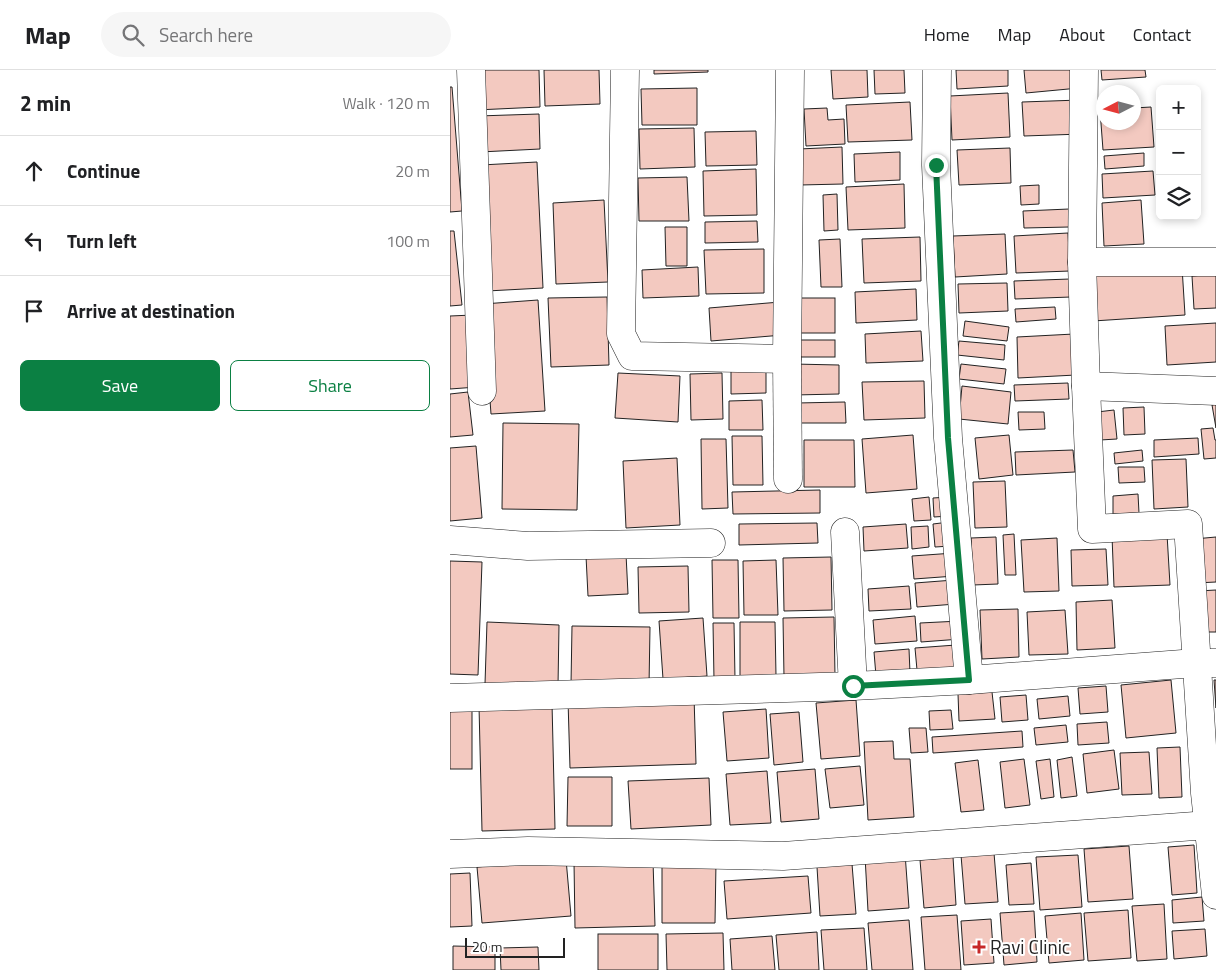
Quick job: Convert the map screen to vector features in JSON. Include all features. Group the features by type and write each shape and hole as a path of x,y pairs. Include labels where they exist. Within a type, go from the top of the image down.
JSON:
{"street":[{"path":"471,70 482,391"},
{"path":"625,70 621,334 632,356 787,358"},
{"path":"788,478 787,358 790,70"},
{"path":"937,70 936,165 948,438 969,680"},
{"path":"1084,70 1082,262 1092,529 1188,524 1206,663 1209,824 1216,895"},
{"path":"1082,262 1216,262"},
{"path":"1086,386 1216,391"},
{"path":"845,532 853,686"},
{"path":"450,540 528,546 711,543"},
{"path":"450,698 853,686 969,680 1206,663"},
{"path":"450,854 528,851 782,856 1209,824"}],"building":[{"path":"475,70 539,70 540,107 476,110"},
{"path":"544,70 599,70 600,104 545,106"},
{"path":"654,70 708,70 708,72 654,74"},
{"path":"831,70 867,70 868,97 833,99"},
{"path":"874,70 904,70 905,93 875,94"},
{"path":"956,70 1008,70 1008,86 957,89"},
{"path":"1024,70 1077,70 1079,88 1026,93"},
{"path":"1101,70 1145,70 1146,77 1102,80"},
{"path":"450,87 452,87 462,211 450,212"},
{"path":"697,88 697,125 642,125 641,89"},
{"path":"1008,93 1010,137 952,140 950,96"},
{"path":"1080,100 1082,134 1024,136 1022,102"},
{"path":"910,102 912,140 848,142 846,105"},
{"path":"1151,107 1154,147 1103,150 1102,130 1141,130 1141,108"},
{"path":"827,108 828,120 844,119 845,144 806,146 804,109"},
{"path":"539,114 540,149 480,152 478,116"},
{"path":"694,128 695,167 640,169 639,129"},
{"path":"756,131 757,165 706,166 705,132"},
{"path":"842,147 843,184 800,185 799,149"},
{"path":"1010,148 1011,183 959,185 957,150"},
{"path":"900,152 900,180 855,182 854,154"},
{"path":"1144,153 1144,166 1105,169 1104,156"},
{"path":"537,162 543,288 487,291 481,165"},
{"path":"756,169 757,215 704,216 703,171"},
{"path":"1153,171 1155,195 1103,198 1102,174"},
{"path":"687,177 689,221 639,221 638,178"},
{"path":"904,184 905,228 848,230 846,187"},
{"path":"1039,185 1039,204 1021,205 1020,186"},
{"path":"837,194 838,230 824,231 823,195"},
{"path":"604,200 608,282 556,284 553,203"},
{"path":"1141,200 1144,244 1104,246 1102,203"},
{"path":"1069,209 1069,227 1024,228 1023,211"},
{"path":"757,221 758,242 705,243 705,222"},
{"path":"665,227 687,227 687,266 666,266"},
{"path":"450,231 454,231 462,305 450,306"},
{"path":"1068,233 1070,271 1016,273 1014,236"},
{"path":"1005,234 1007,274 955,277 953,236"},
{"path":"920,237 921,281 864,283 862,239"},
{"path":"840,239 842,287 821,287 819,240"},
{"path":"764,249 764,293 706,294 704,250"},
{"path":"698,267 699,296 643,298 642,270"},
{"path":"1182,267 1185,315 1093,321 1090,273"},
{"path":"1216,274 1216,308 1194,309 1192,276"},
{"path":"1070,279 1071,297 1015,299 1014,281"},
{"path":"1007,283 1008,311 959,313 958,284"},
{"path":"916,289 917,320 856,323 855,292"},
{"path":"607,297 609,365 551,367 548,298"},
{"path":"795,298 835,298 835,333 795,333"},
{"path":"538,300 545,411 491,414 483,304"},
{"path":"780,302 783,335 711,341 709,308"},
{"path":"1055,307 1056,319 1016,322 1015,309"},
{"path":"473,315 477,387 450,389 450,316"},
{"path":"965,321 1009,327 1007,341 963,336"},
{"path":"1216,323 1216,362 1167,365 1165,326"},
{"path":"921,331 923,361 866,363 865,334"},
{"path":"1074,334 1076,375 1018,378 1017,337"},
{"path":"795,340 835,340 835,357 795,357"},
{"path":"959,341 1005,345 1004,360 957,355"},
{"path":"793,364 839,365 839,394 794,395"},
{"path":"961,364 1006,369 1004,384 959,379"},
{"path":"766,367 766,393 731,394 731,368"},
{"path":"618,373 680,376 678,422 615,418"},
{"path":"722,373 723,419 691,420 690,374"},
{"path":"924,381 925,418 864,420 862,382"},
{"path":"1068,383 1069,399 1015,401 1014,385"},
{"path":"962,386 1011,392 1008,424 959,419"},
{"path":"468,392 473,435 450,437 450,394"},
{"path":"762,400 763,430 729,430 729,401"},
{"path":"845,402 846,423 797,423 797,403"},
{"path":"1216,404 1216,428 1212,405"},
{"path":"1144,407 1145,434 1124,435 1123,408"},
{"path":"1114,410 1117,439 1100,440 1097,412"},
{"path":"1018,412 1044,412 1045,429 1019,430"},
{"path":"503,423 579,424 577,510 502,509"},
{"path":"1213,428 1216,440 1216,458 1204,459 1201,429"},
{"path":"913,435 917,489 866,493 862,439"},
{"path":"1009,435 1013,475 979,479 975,438"},
{"path":"732,436 762,436 763,485 733,485"},
{"path":"1198,438 1199,454 1154,457 1154,440"},
{"path":"701,439 726,439 728,508 702,509"},
{"path":"804,440 854,440 855,487 804,487"},
{"path":"476,446 482,518 450,521 450,448"},
{"path":"1073,450 1075,472 1016,475 1015,452"},
{"path":"1142,450 1143,461 1115,464 1114,453"},
{"path":"677,458 680,525 626,528 623,461"},
{"path":"1186,459 1188,507 1154,509 1152,460"},
{"path":"1118,467 1144,467 1145,482 1119,483"},
{"path":"1005,481 1007,527 975,528 973,482"},
{"path":"820,490 820,513 733,514 732,492"},
{"path":"1138,494 1139,513 1113,514 1113,496"},
{"path":"929,497 931,520 914,521 912,499"},
{"path":"948,497 949,516 934,517 933,498"},
{"path":"949,522 951,546 935,547 933,524"},
{"path":"817,523 818,543 739,545 739,524"},
{"path":"906,524 908,548 864,551 863,527"},
{"path":"928,526 929,547 912,549 911,527"},
{"path":"1014,534 1016,575 1005,575 1003,535"},
{"path":"1167,534 1170,585 1114,587 1112,536"},
{"path":"996,537 998,584 973,585 971,538"},
{"path":"1216,537 1216,582 1196,583 1194,539"},
{"path":"1057,538 1059,591 1024,592 1021,540"},
{"path":"1106,549 1108,585 1072,586 1071,550"},
{"path":"954,553 955,576 914,579 912,556"},
{"path":"626,554 628,594 588,596 586,556"},
{"path":"831,557 832,610 784,611 783,558"},
{"path":"712,560 738,560 739,618 713,618"},
{"path":"776,560 778,615 744,615 743,561"},
{"path":"450,561 482,562 478,675 450,674"},
{"path":"688,566 689,612 639,613 638,567"},
{"path":"954,580 956,604 917,607 915,583"},
{"path":"909,586 911,609 869,611 868,589"},
{"path":"1216,590 1216,632 1201,632 1198,591"},
{"path":"1112,600 1115,648 1077,650 1076,602"},
{"path":"1018,609 1019,657 982,659 980,610"},
{"path":"1065,610 1068,654 1029,655 1027,612"},
{"path":"915,616 917,641 875,644 873,620"},
{"path":"834,617 835,676 784,677 783,618"},
{"path":"703,618 707,676 663,679 659,621"},
{"path":"960,621 961,639 921,642 920,623"},
{"path":"487,622 559,625 558,686 485,684"},
{"path":"740,622 775,622 776,676 740,676"},
{"path":"713,623 734,623 735,679 714,680"},
{"path":"572,626 650,627 649,686 571,684"},
{"path":"956,645 958,668 917,670 915,648"},
{"path":"909,649 910,673 876,676 874,652"},
{"path":"1171,680 1176,733 1126,738 1121,685"},
{"path":"1214,680 1216,680 1216,708"},
{"path":"1106,686 1108,712 1080,714 1078,688"},
{"path":"992,692 995,719 959,721 958,694"},
{"path":"1026,695 1028,720 1002,722 1000,697"},
{"path":"694,696 696,764 570,768 568,700"},
{"path":"1068,696 1070,716 1039,719 1037,699"},
{"path":"856,700 860,756 821,759 816,703"},
{"path":"450,703 472,703 472,769 450,769"},
{"path":"552,703 555,829 482,831 479,706"},
{"path":"766,709 769,758 727,761 723,712"},
{"path":"951,710 953,729 930,730 929,711"},
{"path":"799,712 803,762 774,765 770,714"},
{"path":"1107,722 1109,743 1078,745 1077,724"},
{"path":"1066,725 1068,742 1036,745 1034,728"},
{"path":"909,728 926,728 928,752 911,753"},
{"path":"1022,731 1023,747 933,753 932,737"},
{"path":"893,741 894,759 910,759 914,817 868,820 864,742"},
{"path":"1180,747 1182,797 1159,798 1157,748"},
{"path":"1114,750 1119,789 1087,793 1083,754"},
{"path":"1149,752 1152,794 1122,795 1120,753"},
{"path":"1072,757 1077,796 1061,798 1057,760"},
{"path":"1024,759 1030,805 1005,808 1000,762"},
{"path":"1050,759 1054,797 1041,799 1036,761"},
{"path":"978,760 984,810 961,812 955,763"},
{"path":"860,766 864,805 830,808 825,769"},
{"path":"815,769 819,819 781,822 777,772"},
{"path":"767,771 771,823 730,825 726,774"},
{"path":"568,777 612,777 612,826 567,826"},
{"path":"709,778 711,825 631,829 628,781"},
{"path":"1194,845 1197,893 1172,895 1168,847"},
{"path":"1129,846 1133,899 1088,902 1084,849"},
{"path":"905,853 909,908 868,911 865,856"},
{"path":"994,853 998,902 965,904 961,855"},
{"path":"1078,855 1082,907 1040,910 1036,857"},
{"path":"953,857 956,905 924,908 920,860"},
{"path":"566,859 571,916 482,923 477,867"},
{"path":"653,861 655,926 575,928 574,862"},
{"path":"662,861 716,862 715,923 662,923"},
{"path":"1031,863 1034,904 1009,905 1006,865"},
{"path":"852,864 856,914 820,916 817,867"},
{"path":"470,873 472,926 450,927 450,874"},
{"path":"808,876 811,913 727,919 724,881"},
{"path":"1202,897 1204,921 1173,923 1172,900"},
{"path":"1164,904 1167,959 1137,961 1132,906"},
{"path":"1128,910 1131,958 1088,961 1084,913"},
{"path":"1034,911 1037,962 1004,965 1000,913"},
{"path":"1081,913 1084,960 1049,963 1045,916"},
{"path":"957,915 961,970 925,970 921,917"},
{"path":"991,919 994,963 964,965 961,921"},
{"path":"909,920 913,970 872,970 868,923"},
{"path":"864,928 867,970 824,970 821,930"},
{"path":"1205,929 1207,956 1174,959 1172,931"},
{"path":"817,932 819,970 779,970 776,935"},
{"path":"723,933 724,970 667,970 666,934"},
{"path":"598,934 658,934 658,970 598,970"},
{"path":"772,936 775,970 732,970 730,939"},
{"path":"453,946 495,947 495,970 453,970"},
{"path":"538,947 539,970 501,970 500,948"}],"place":[{"name":"Ravi Clinic","path":"979,947"}],"route":[{"path":"853,686 969,680 948,438 936,165"}]}
